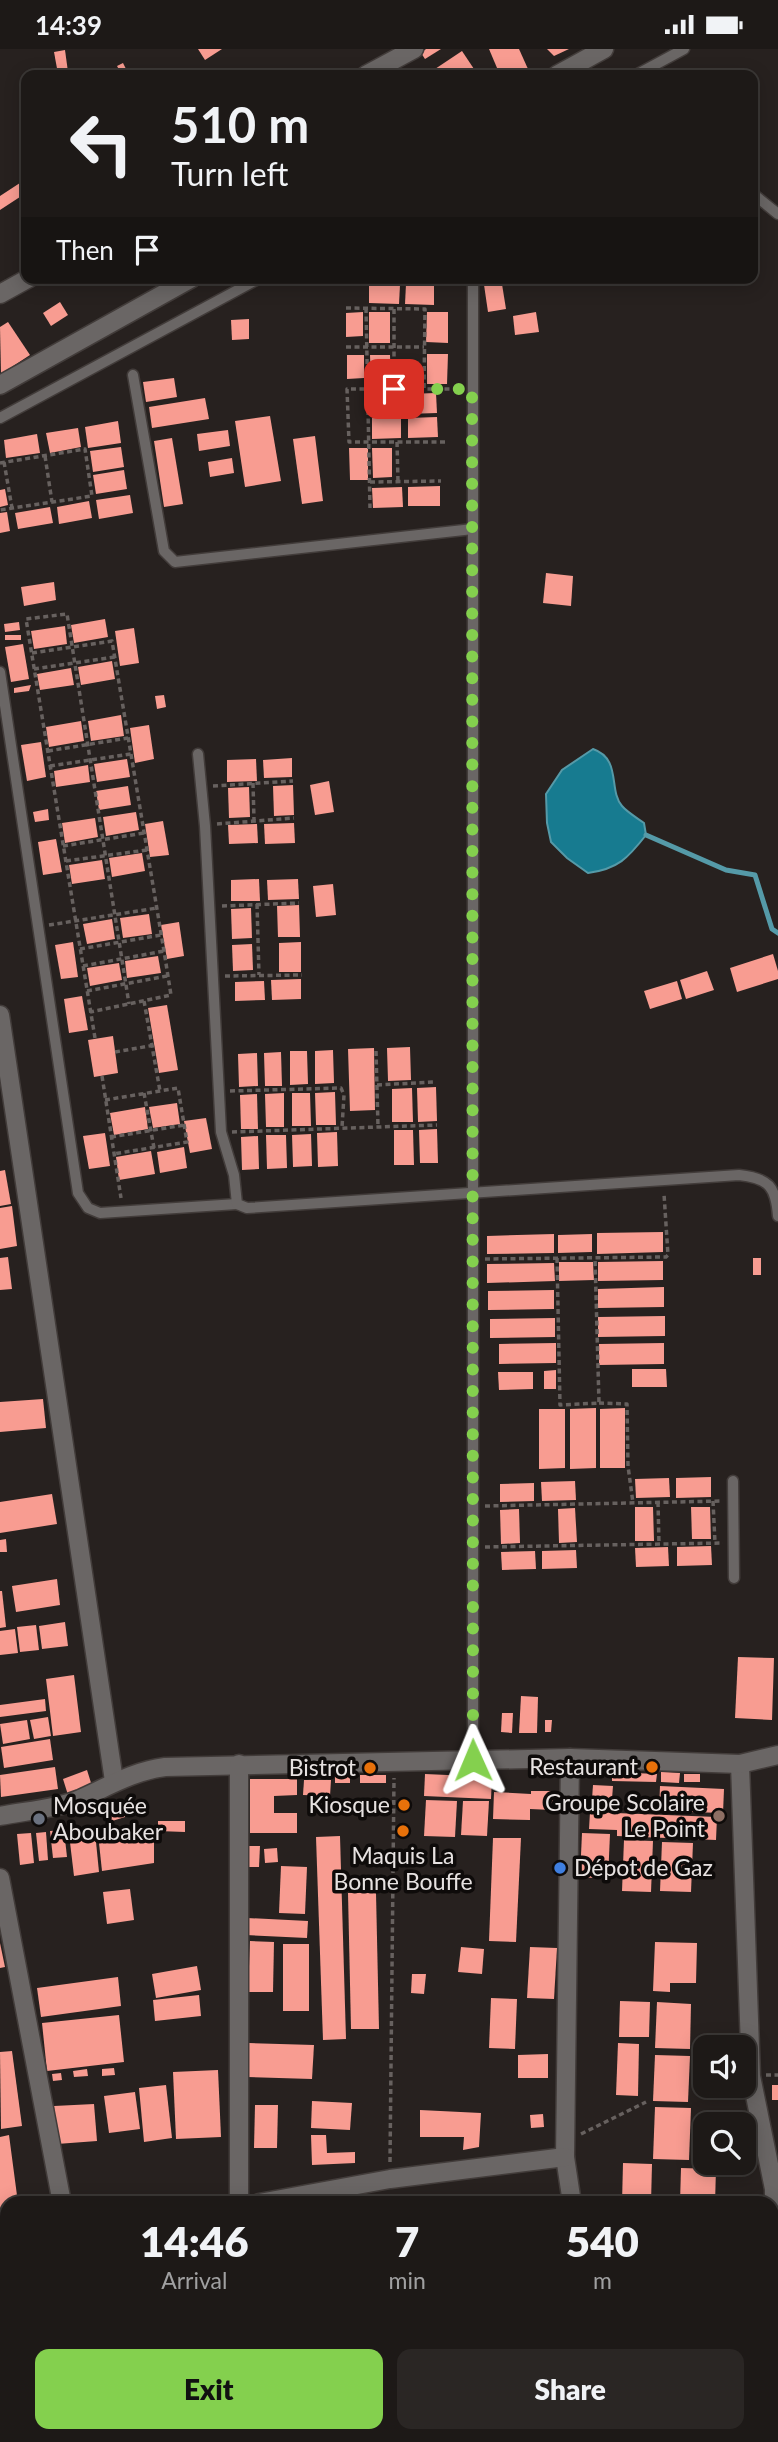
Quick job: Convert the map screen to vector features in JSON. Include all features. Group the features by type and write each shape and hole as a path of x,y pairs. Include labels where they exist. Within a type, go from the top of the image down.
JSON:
{"street":[{"path":"375,70 414,49"},
{"path":"566,70 604,49"},
{"path":"0,294 21,282"},
{"path":"0,385 181,284"},
{"path":"0,1015 114,1781"},
{"path":"0,1816 77,1800 114,1781 149,1769 239,1764 570,1758 740,1764 778,1755"},
{"path":"570,1758 565,2149 571,2196"},
{"path":"239,1764 239,2196"},
{"path":"740,1764 751,2075 774,2196"},
{"path":"0,1878 61,2196"},
{"path":"296,2196 565,2149"}],"lane":[{"path":"645,70 684,49"},
{"path":"758,198 778,215"},
{"path":"0,418 249,284"},
{"path":"472,284 473,1760"},
{"path":"133,375 164,551 184,567 473,529"},
{"path":"0,673 78,1193 88,1208 100,1213 237,1205 247,1208 739,1175 773,1183 778,1216"},
{"path":"198,754 205,826 221,1132 234,1175 237,1205"},
{"path":"733,1481 734,1579"}],"path":[{"path":"346,308 425,309 424,389"},
{"path":"366,308 370,508"},
{"path":"394,309 394,389"},
{"path":"346,347 425,347"},
{"path":"445,442 349,442 347,390 472,389"},
{"path":"397,442 398,482"},
{"path":"0,510 92,496 85,449 2,463 12,508"},
{"path":"45,456 52,502"},
{"path":"370,482 441,481"},
{"path":"95,1038 26,619 67,614 129,1004"},
{"path":"31,653 112,641 157,908 171,995 90,1011"},
{"path":"34,669 115,657"},
{"path":"48,751 128,738"},
{"path":"50,766 131,754"},
{"path":"201,786 293,781"},
{"path":"253,783 254,820"},
{"path":"205,826 294,818"},
{"path":"63,846 144,833"},
{"path":"66,861 147,850"},
{"path":"209,906 299,902"},
{"path":"257,904 259,976"},
{"path":"37,927 157,908"},
{"path":"80,949 161,934"},
{"path":"83,966 164,951"},
{"path":"213,977 302,975"},
{"path":"87,991 168,976"},
{"path":"144,1001 160,1091"},
{"path":"115,1052 153,1046"},
{"path":"376,1051 378,1126"},
{"path":"102,1076 123,1213"},
{"path":"377,1086 434,1082"},
{"path":"105,1100 178,1088 184,1125 186,1143 113,1154"},
{"path":"219,1092 341,1088 344,1095 342,1127"},
{"path":"144,1093 154,1147"},
{"path":"111,1137 184,1125"},
{"path":"221,1132 437,1125"},
{"path":"473,1260 667,1256 663,1180"},
{"path":"557,1258 559,1404 627,1404 628,1466 633,1503"},
{"path":"595,1258 599,1403"},
{"path":"473,1506 733,1500"},
{"path":"713,1501 715,1543"},
{"path":"658,1502 659,1544"},
{"path":"473,1548 734,1542"},
{"path":"390,2179 394,1762"},
{"path":"565,2149 646,2102"}],"water":[{"path":"593,749 608,760 618,799 624,808 644,823 646,835 622,861 607,869 588,873 551,842 546,794 562,770"}],"building":[{"path":"198,49 222,49 205,60"},
{"path":"426,49 441,49 425,59 421,53"},
{"path":"489,49 519,49 528,69 526,70 498,70"},
{"path":"547,49 569,49 554,56"},
{"path":"65,50 68,70 57,70 54,52"},
{"path":"462,51 475,70 434,70"},
{"path":"123,63 126,70 119,70 117,66"},
{"path":"21,182 21,196 0,210 0,196"},
{"path":"406,284 434,284 434,305 405,304"},
{"path":"484,284 502,284 506,309 488,312"},
{"path":"369,285 400,285 399,304 369,303"},
{"path":"60,302 68,315 51,326 43,313"},
{"path":"363,312 363,336 346,337 346,313"},
{"path":"369,312 390,312 390,343 369,343"},
{"path":"427,312 448,312 448,343 426,342"},
{"path":"536,312 539,332 515,335 513,316"},
{"path":"249,319 249,339 232,340 231,320"},
{"path":"8,322 30,355 1,374 0,327"},
{"path":"427,354 448,354 447,384 427,384"},
{"path":"347,355 364,355 364,378 347,379"},
{"path":"370,355 390,355 391,385 371,385"},
{"path":"174,378 177,397 146,402 143,382"},
{"path":"436,393 437,413 407,414 407,394"},
{"path":"372,394 401,394 402,414 372,415"},
{"path":"205,398 209,419 152,428 149,407"},
{"path":"270,416 281,481 245,487 235,421"},
{"path":"437,417 438,437 408,438 408,418"},
{"path":"372,418 401,418 401,438 372,439"},
{"path":"118,421 121,443 88,448 85,427"},
{"path":"78,428 81,447 50,453 46,433"},
{"path":"228,430 230,446 199,451 197,434"},
{"path":"37,434 40,453 6,458 4,440"},
{"path":"315,436 323,501 302,504 293,439"},
{"path":"172,438 183,504 164,507 154,441"},
{"path":"121,447 124,467 93,472 90,451"},
{"path":"349,448 368,448 368,480 350,480"},
{"path":"372,448 392,448 392,477 373,478"},
{"path":"232,458 234,473 210,477 208,462"},
{"path":"124,470 127,489 96,494 93,475"},
{"path":"440,486 440,506 408,506 408,487"},
{"path":"402,487 403,507 373,508 372,488"},
{"path":"5,489 8,505 0,507 0,490"},
{"path":"130,495 133,513 99,519 96,500"},
{"path":"89,501 92,518 59,524 57,507"},
{"path":"50,507 53,523 18,529 15,513"},
{"path":"7,512 10,531 0,533 0,513"},
{"path":"546,573 573,576 571,606 543,603"},
{"path":"54,582 56,600 24,606 21,587"},
{"path":"105,619 108,637 74,643 71,625"},
{"path":"19,622 20,630 5,632 4,624"},
{"path":"65,626 67,644 34,649 31,631"},
{"path":"134,628 139,663 120,666 115,631"},
{"path":"5,635 21,635 21,640 5,640"},
{"path":"23,644 29,679 11,682 5,647"},
{"path":"112,661 115,679 81,685 78,667"},
{"path":"71,668 74,685 40,690 37,674"},
{"path":"31,685 29,691 14,693 14,688"},
{"path":"164,695 166,707 157,709 155,696"},
{"path":"121,715 124,736 91,741 88,721"},
{"path":"81,721 84,741 49,747 46,727"},
{"path":"149,725 154,759 135,763 130,728"},
{"path":"41,742 46,777 27,781 21,745"},
{"path":"292,758 292,777 264,778 263,760"},
{"path":"127,759 130,777 97,782 94,764"},
{"path":"256,759 257,781 227,782 227,760"},
{"path":"88,765 90,782 56,787 54,771"},
{"path":"329,781 334,812 315,815 310,785"},
{"path":"293,785 294,815 274,816 273,786"},
{"path":"128,786 131,805 99,810 96,791"},
{"path":"249,787 250,817 229,818 228,788"},
{"path":"48,809 49,820 35,822 33,812"},
{"path":"136,812 139,830 106,836 103,817"},
{"path":"95,818 98,837 65,843 62,823"},
{"path":"163,821 169,855 150,857 145,824"},
{"path":"294,823 295,843 265,844 264,824"},
{"path":"257,824 258,843 229,844 228,825"},
{"path":"56,839 62,872 43,875 38,842"},
{"path":"142,853 145,871 112,877 109,858"},
{"path":"102,860 105,879 72,884 69,865"},
{"path":"259,879 260,901 231,901 231,880"},
{"path":"298,879 299,899 268,900 267,880"},
{"path":"333,884 336,915 316,917 313,886"},
{"path":"299,905 300,937 278,937 277,906"},
{"path":"251,908 252,938 232,939 231,909"},
{"path":"149,914 152,934 123,938 120,918"},
{"path":"112,919 115,939 87,944 83,924"},
{"path":"179,922 184,956 167,959 161,925"},
{"path":"73,942 78,977 61,979 55,945"},
{"path":"301,942 301,972 279,972 279,943"},
{"path":"252,944 253,970 233,971 232,945"},
{"path":"773,954 778,979 737,992 730,968"},
{"path":"158,956 161,973 127,978 125,961"},
{"path":"119,963 122,980 90,986 87,968"},
{"path":"707,971 714,990 686,999 680,980"},
{"path":"301,979 301,999 272,1000 271,980"},
{"path":"264,981 265,1000 235,1001 235,982"},
{"path":"677,981 682,999 650,1009 644,991"},
{"path":"82,996 88,1030 69,1033 64,999"},
{"path":"167,1005 178,1070 159,1073 148,1008"},
{"path":"113,1036 118,1073 94,1077 88,1040"},
{"path":"410,1047 411,1080 388,1081 387,1048"},
{"path":"374,1048 375,1110 350,1111 348,1049"},
{"path":"333,1050 334,1083 315,1084 315,1051"},
{"path":"290,1051 307,1051 308,1084 290,1085"},
{"path":"281,1052 282,1086 265,1086 264,1053"},
{"path":"257,1053 258,1086 239,1087 238,1054"},
{"path":"436,1087 437,1121 418,1122 417,1088"},
{"path":"412,1088 413,1122 392,1122 392,1089"},
{"path":"335,1092 336,1125 316,1125 315,1093"},
{"path":"284,1093 284,1127 266,1127 265,1094"},
{"path":"292,1093 310,1093 311,1126 292,1126"},
{"path":"257,1094 258,1129 241,1129 240,1095"},
{"path":"177,1103 180,1124 153,1128 149,1107"},
{"path":"145,1107 148,1129 114,1135 110,1113"},
{"path":"206,1118 212,1149 190,1153 184,1121"},
{"path":"437,1129 438,1163 420,1163 419,1130"},
{"path":"394,1130 413,1130 414,1165 394,1165"},
{"path":"337,1132 338,1166 318,1167 317,1133"},
{"path":"105,1133 110,1166 89,1169 83,1136"},
{"path":"311,1134 312,1166 293,1167 292,1135"},
{"path":"266,1135 286,1135 287,1168 267,1169"},
{"path":"258,1136 259,1169 242,1170 241,1137"},
{"path":"184,1147 187,1168 160,1173 157,1152"},
{"path":"151,1151 155,1174 119,1180 116,1157"},
{"path":"5,1170 11,1204 0,1206 0,1171"},
{"path":"12,1206 17,1246 0,1249 0,1208"},
{"path":"663,1232 663,1252 597,1254 597,1233"},
{"path":"554,1234 554,1253 487,1254 487,1236"},
{"path":"592,1234 592,1252 558,1253 558,1235"},
{"path":"8,1257 12,1289 0,1290 0,1258"},
{"path":"753,1258 761,1258 761,1275 753,1275"},
{"path":"663,1261 663,1280 598,1281 598,1262"},
{"path":"559,1262 593,1262 594,1280 559,1281"},
{"path":"554,1263 555,1281 487,1283 487,1264"},
{"path":"664,1287 664,1307 598,1308 598,1289"},
{"path":"554,1290 554,1309 488,1310 488,1291"},
{"path":"665,1316 665,1336 598,1337 598,1317"},
{"path":"555,1318 555,1337 490,1338 490,1319"},
{"path":"556,1343 556,1363 499,1364 499,1344"},
{"path":"664,1343 664,1364 599,1365 599,1344"},
{"path":"632,1369 666,1369 667,1387 632,1387"},
{"path":"556,1370 556,1389 544,1389 544,1371"},
{"path":"498,1372 533,1372 533,1389 499,1390"},
{"path":"43,1399 46,1428 0,1432 0,1402"},
{"path":"596,1408 596,1468 570,1469 570,1409"},
{"path":"625,1408 625,1468 600,1468 600,1409"},
{"path":"539,1409 565,1409 565,1468 539,1469"},
{"path":"711,1477 711,1497 676,1498 676,1478"},
{"path":"669,1478 670,1497 636,1498 635,1479"},
{"path":"575,1481 576,1500 542,1501 541,1482"},
{"path":"534,1483 534,1501 500,1502 500,1484"},
{"path":"52,1494 57,1524 0,1533 0,1502"},
{"path":"635,1507 653,1507 654,1541 635,1541"},
{"path":"691,1507 710,1507 711,1539 692,1539"},
{"path":"575,1508 577,1542 559,1543 558,1509"},
{"path":"519,1509 520,1543 501,1544 500,1510"},
{"path":"6,1539 7,1552 0,1552 0,1540"},
{"path":"711,1546 712,1565 677,1566 677,1547"},
{"path":"668,1547 669,1566 636,1567 635,1548"},
{"path":"576,1550 577,1568 542,1569 542,1551"},
{"path":"535,1551 536,1569 502,1570 501,1552"},
{"path":"57,1579 60,1605 16,1612 12,1586"},
{"path":"0,1591 6,1627 0,1628"},
{"path":"65,1622 68,1646 42,1649 39,1626"},
{"path":"36,1625 39,1650 20,1652 17,1627"},
{"path":"15,1629 18,1653 0,1655 0,1631"},
{"path":"738,1657 774,1658 772,1720 735,1718"},
{"path":"74,1675 81,1732 53,1736 46,1679"},
{"path":"521,1696 538,1697 537,1733 519,1733"},
{"path":"45,1699 46,1711 0,1717 0,1705"},
{"path":"502,1713 513,1713 512,1733 501,1732"},
{"path":"48,1717 51,1736 34,1739 30,1720"},
{"path":"27,1720 30,1739 3,1744 0,1724"},
{"path":"545,1720 552,1720 551,1732 545,1732"},
{"path":"50,1739 53,1760 4,1768 1,1747"},
{"path":"55,1767 58,1789 1,1797 0,1775"},
{"path":"87,1770 92,1786 68,1795 63,1779"},
{"path":"612,1772 657,1774 656,1782 612,1781"},
{"path":"661,1772 680,1773 679,1783 661,1782"},
{"path":"425,1774 492,1777 491,1799 424,1796"},
{"path":"684,1774 700,1774 700,1782 684,1782"},
{"path":"335,1775 350,1775 350,1783 335,1783"},
{"path":"360,1775 386,1775 386,1783 360,1783"},
{"path":"250,1779 297,1779 297,1795 274,1796 274,1813 297,1813 297,1833 250,1833"},
{"path":"304,1780 331,1780 330,1796 303,1795"},
{"path":"593,1785 613,1786 612,1799 592,1799"},
{"path":"660,1786 724,1789 723,1813 659,1811"},
{"path":"531,1791 553,1791 552,1810 530,1809 530,1820 493,1819 494,1792 531,1794"},
{"path":"426,1800 457,1801 455,1837 424,1836"},
{"path":"463,1801 489,1801 487,1836 461,1835"},
{"path":"123,1809 125,1817 109,1822 107,1814"},
{"path":"590,1812 717,1817 716,1840 617,1836 617,1830 589,1829"},
{"path":"158,1821 185,1821 185,1832 158,1831"},
{"path":"64,1830 67,1857 53,1858 50,1831"},
{"path":"46,1832 48,1860 39,1861 36,1833"},
{"path":"95,1832 99,1872 74,1876 69,1834"},
{"path":"31,1833 34,1863 20,1865 17,1834"},
{"path":"582,1833 610,1834 608,1879 580,1877"},
{"path":"154,1835 154,1863 102,1871 99,1843"},
{"path":"340,1836 346,2039 323,2040 316,1837"},
{"path":"493,1838 521,1838 516,1942 489,1941"},
{"path":"624,1840 653,1841 651,1892 622,1891"},
{"path":"662,1842 693,1843 691,1892 660,1891"},
{"path":"246,1846 260,1846 259,1867 245,1867"},
{"path":"277,1848 278,1862 265,1863 264,1849"},
{"path":"281,1866 307,1867 305,1914 279,1913"},
{"path":"130,1889 134,1920 107,1924 103,1892"},
{"path":"348,1893 376,1893 379,2029 351,2029"},
{"path":"247,1918 308,1921 307,1938 246,1935"},
{"path":"250,1941 274,1942 273,1992 248,1992"},
{"path":"655,1942 697,1943 696,1983 670,1983 670,1992 653,1991"},
{"path":"0,1943 5,1967 0,1968"},
{"path":"283,1944 309,1944 309,2011 283,2011"},
{"path":"461,1947 484,1949 482,1974 458,1972"},
{"path":"530,1947 557,1948 554,1999 527,1998"},
{"path":"197,1966 201,1990 156,1998 152,1974"},
{"path":"412,1974 426,1974 424,1994 411,1993"},
{"path":"118,1977 121,2006 41,2017 37,1988"},
{"path":"199,1995 201,2016 155,2021 153,2000"},
{"path":"491,1998 517,1999 515,2049 489,2048"},
{"path":"620,2001 650,2002 649,2037 619,2037"},
{"path":"657,2002 691,2004 690,2049 655,2048"},
{"path":"119,2015 124,2062 47,2071 42,2023"},
{"path":"249,2043 314,2045 312,2079 247,2077"},
{"path":"618,2043 639,2044 638,2096 616,2095"},
{"path":"12,2051 22,2126 1,2129 0,2052"},
{"path":"548,2054 548,2078 518,2078 518,2055"},
{"path":"655,2055 690,2056 688,2102 653,2101"},
{"path":"114,2068 115,2075 102,2076 102,2069"},
{"path":"87,2069 88,2076 74,2077 73,2071"},
{"path":"218,2070 221,2137 176,2139 173,2072"},
{"path":"61,2073 62,2080 53,2081 52,2074"},
{"path":"166,2085 172,2138 144,2142 139,2088"},
{"path":"772,2085 778,2085 778,2100 772,2100"},
{"path":"135,2092 140,2129 109,2133 104,2096"},
{"path":"312,2101 352,2103 350,2130 311,2128"},
{"path":"94,2104 97,2141 57,2144 54,2106"},
{"path":"255,2105 278,2105 277,2148 254,2148"},
{"path":"655,2107 691,2108 689,2160 653,2159"},
{"path":"420,2110 481,2113 479,2147 463,2150 464,2137 420,2137"},
{"path":"543,2114 544,2127 531,2128 530,2115"},
{"path":"9,2135 17,2196 0,2196 0,2137"},
{"path":"311,2135 326,2135 327,2153 355,2152 355,2163 312,2165"},
{"path":"623,2163 652,2164 651,2196 622,2196"},
{"path":"681,2168 693,2168 693,2175 716,2175 715,2196 680,2196"}],"waterway":[{"path":"646,835 726,870 755,875 772,929 778,933"}],"place":[{"name":"Restaurant","path":"652,1767"},
{"name":"Bistrot","path":"370,1768"},
{"name":"Kiosque","path":"404,1805"},
{"name":"Groupe Scolaire Le Point","path":"719,1816"},
{"name":"Mosquée Aboubaker","path":"39,1819"},
{"name":"Maquis La Bonne Bouffe","path":"403,1831"},
{"name":"Dépot de Gaz","path":"560,1868"}],"route":[{"path":"394,389 472,389 473,1760"}]}
